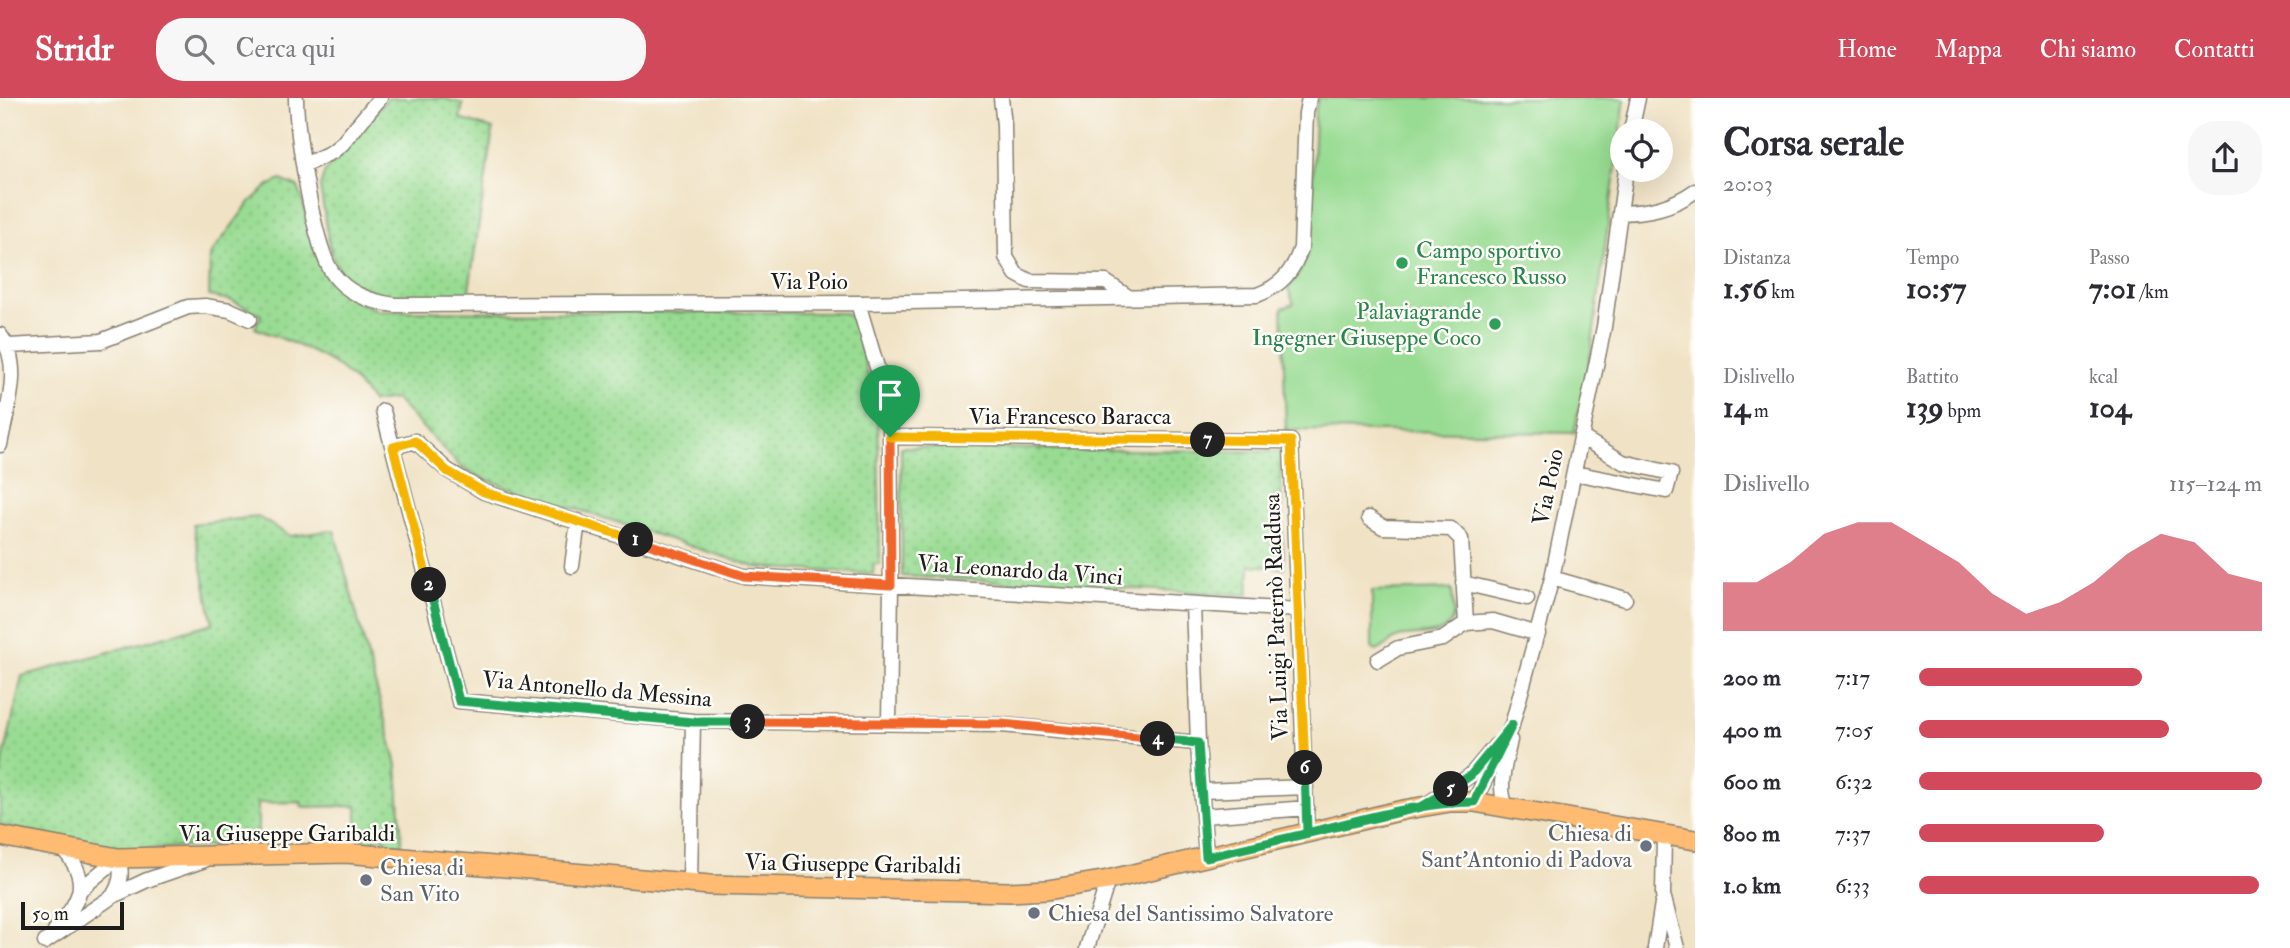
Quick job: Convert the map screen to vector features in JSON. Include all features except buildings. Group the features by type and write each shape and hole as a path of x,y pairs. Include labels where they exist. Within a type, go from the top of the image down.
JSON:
{"main road":[{"name":"Via Giuseppe Garibaldi","path":"0,836 118,858 346,853 690,883 1010,892 1047,890 1108,880 1450,802 1474,802 1695,839"}],"street":[{"name":"Via Poio","path":"296,98 303,164 327,264 344,286 368,300 383,303 858,303 1257,295 1270,290 1289,275 1301,248 1306,113 1309,98"},
{"path":"303,164 332,152 342,144 380,98"},
{"path":"1001,98 1004,125 1006,257 1009,265 1016,274 1029,281 1106,282 1130,298"},
{"path":"1631,119 1632,98"},
{"path":"1634,119 1638,98"},
{"name":"Via Poio","path":"1474,802 1512,725 1552,578 1604,327 1624,182"},
{"path":"1620,213 1661,209 1681,202 1695,191"},
{"path":"858,303 890,411 891,585 888,723"},
{"path":"0,445 13,373 4,341 101,341 188,307 205,306 230,310 250,319"},
{"name":"Via Antonello da Messina","path":"383,411 459,701 693,722 1002,724 1198,743"},
{"path":"1574,473 1666,491 1671,473 1623,462 1581,436"},
{"name":"Via Francesco Baracca","path":"890,437 1291,441"},
{"name":"Via Leonardo da Vinci","path":"393,447 415,441 447,471 484,492 744,576 1298,610"},
{"name":"Via Luigi Paternò Raddusa","path":"1291,441 1307,833"},
{"path":"1618,481 1623,462"},
{"path":"1369,518 1383,527 1451,529 1461,540 1465,623"},
{"path":"572,566 578,521"},
{"path":"1552,578 1625,599"},
{"path":"1463,583 1527,598"},
{"path":"1193,604 1198,743 1206,857"},
{"path":"1378,660 1398,648 1443,639 1465,623 1493,621 1538,634"},
{"path":"690,883 693,722"},
{"path":"1421,807 1471,775 1512,725"},
{"path":"1507,808 1501,789 1512,725"},
{"path":"1202,791 1306,787"},
{"path":"1203,816 1307,808"},
{"path":"1655,948 1663,895 1664,834"},
{"path":"63,849 77,868 81,888"},
{"path":"43,945 113,897 157,877 220,856"},
{"path":"43,945 71,911 81,888 118,858 121,868 120,885 113,897"},
{"path":"1087,948 1108,880"},
{"path":"1663,895 1677,948"}],"green space":[{"path":"388,98 443,98 463,104 460,119 493,129 468,297 393,298 351,281 334,260 320,187 325,171"},
{"name":"Campo sportivo Francesco Russo","path":"1318,98 1625,98 1622,119 1610,119 1610,182 1614,182 1591,352 1574,433 1286,430 1282,308 1294,304 1288,289 1302,266 1310,241 1315,113"},
{"path":"281,180 298,187 317,257 329,280 348,296 380,311 845,313 853,317 878,413 880,564 874,564 873,574 755,567 487,480 463,469 395,399 372,402 347,374 334,364 305,348 255,328 261,315 233,301 209,296 210,255 250,202 269,185"},
{"path":"901,447 1280,452 1284,568 1250,565 1248,595 902,576"},
{"path":"258,517 291,536 334,530 397,765 402,845 387,844 384,837 376,837 372,846 357,845 357,806 302,807 301,802 258,803 258,844 117,850 0,825 0,775 22,676 213,623 193,524"},
{"path":"1452,589 1453,617 1445,629 1430,634 1399,637 1376,651 1372,648 1372,591"}],"place":[{"name":"Campo sportivo Francesco Russo","path":"1402,263"},
{"name":"Palaviagrande Ingegner Giuseppe Coco","path":"1495,324"},
{"name":"Chiesa di Sant'Antonio di Padova","path":"1646,846"},
{"name":"Chiesa di San Vito","path":"366,880"},
{"name":"Chiesa del Santissimo Salvatore","path":"1034,913"}],"route":[{"path":"890,437 891,585 744,576 484,492 447,471 415,441 393,447 459,701 693,722 1002,724 1198,743 1206,857 1421,807 1471,775 1512,725 1474,802 1450,802 1421,807 1404,810 1307,833 1291,441 890,437"}]}
